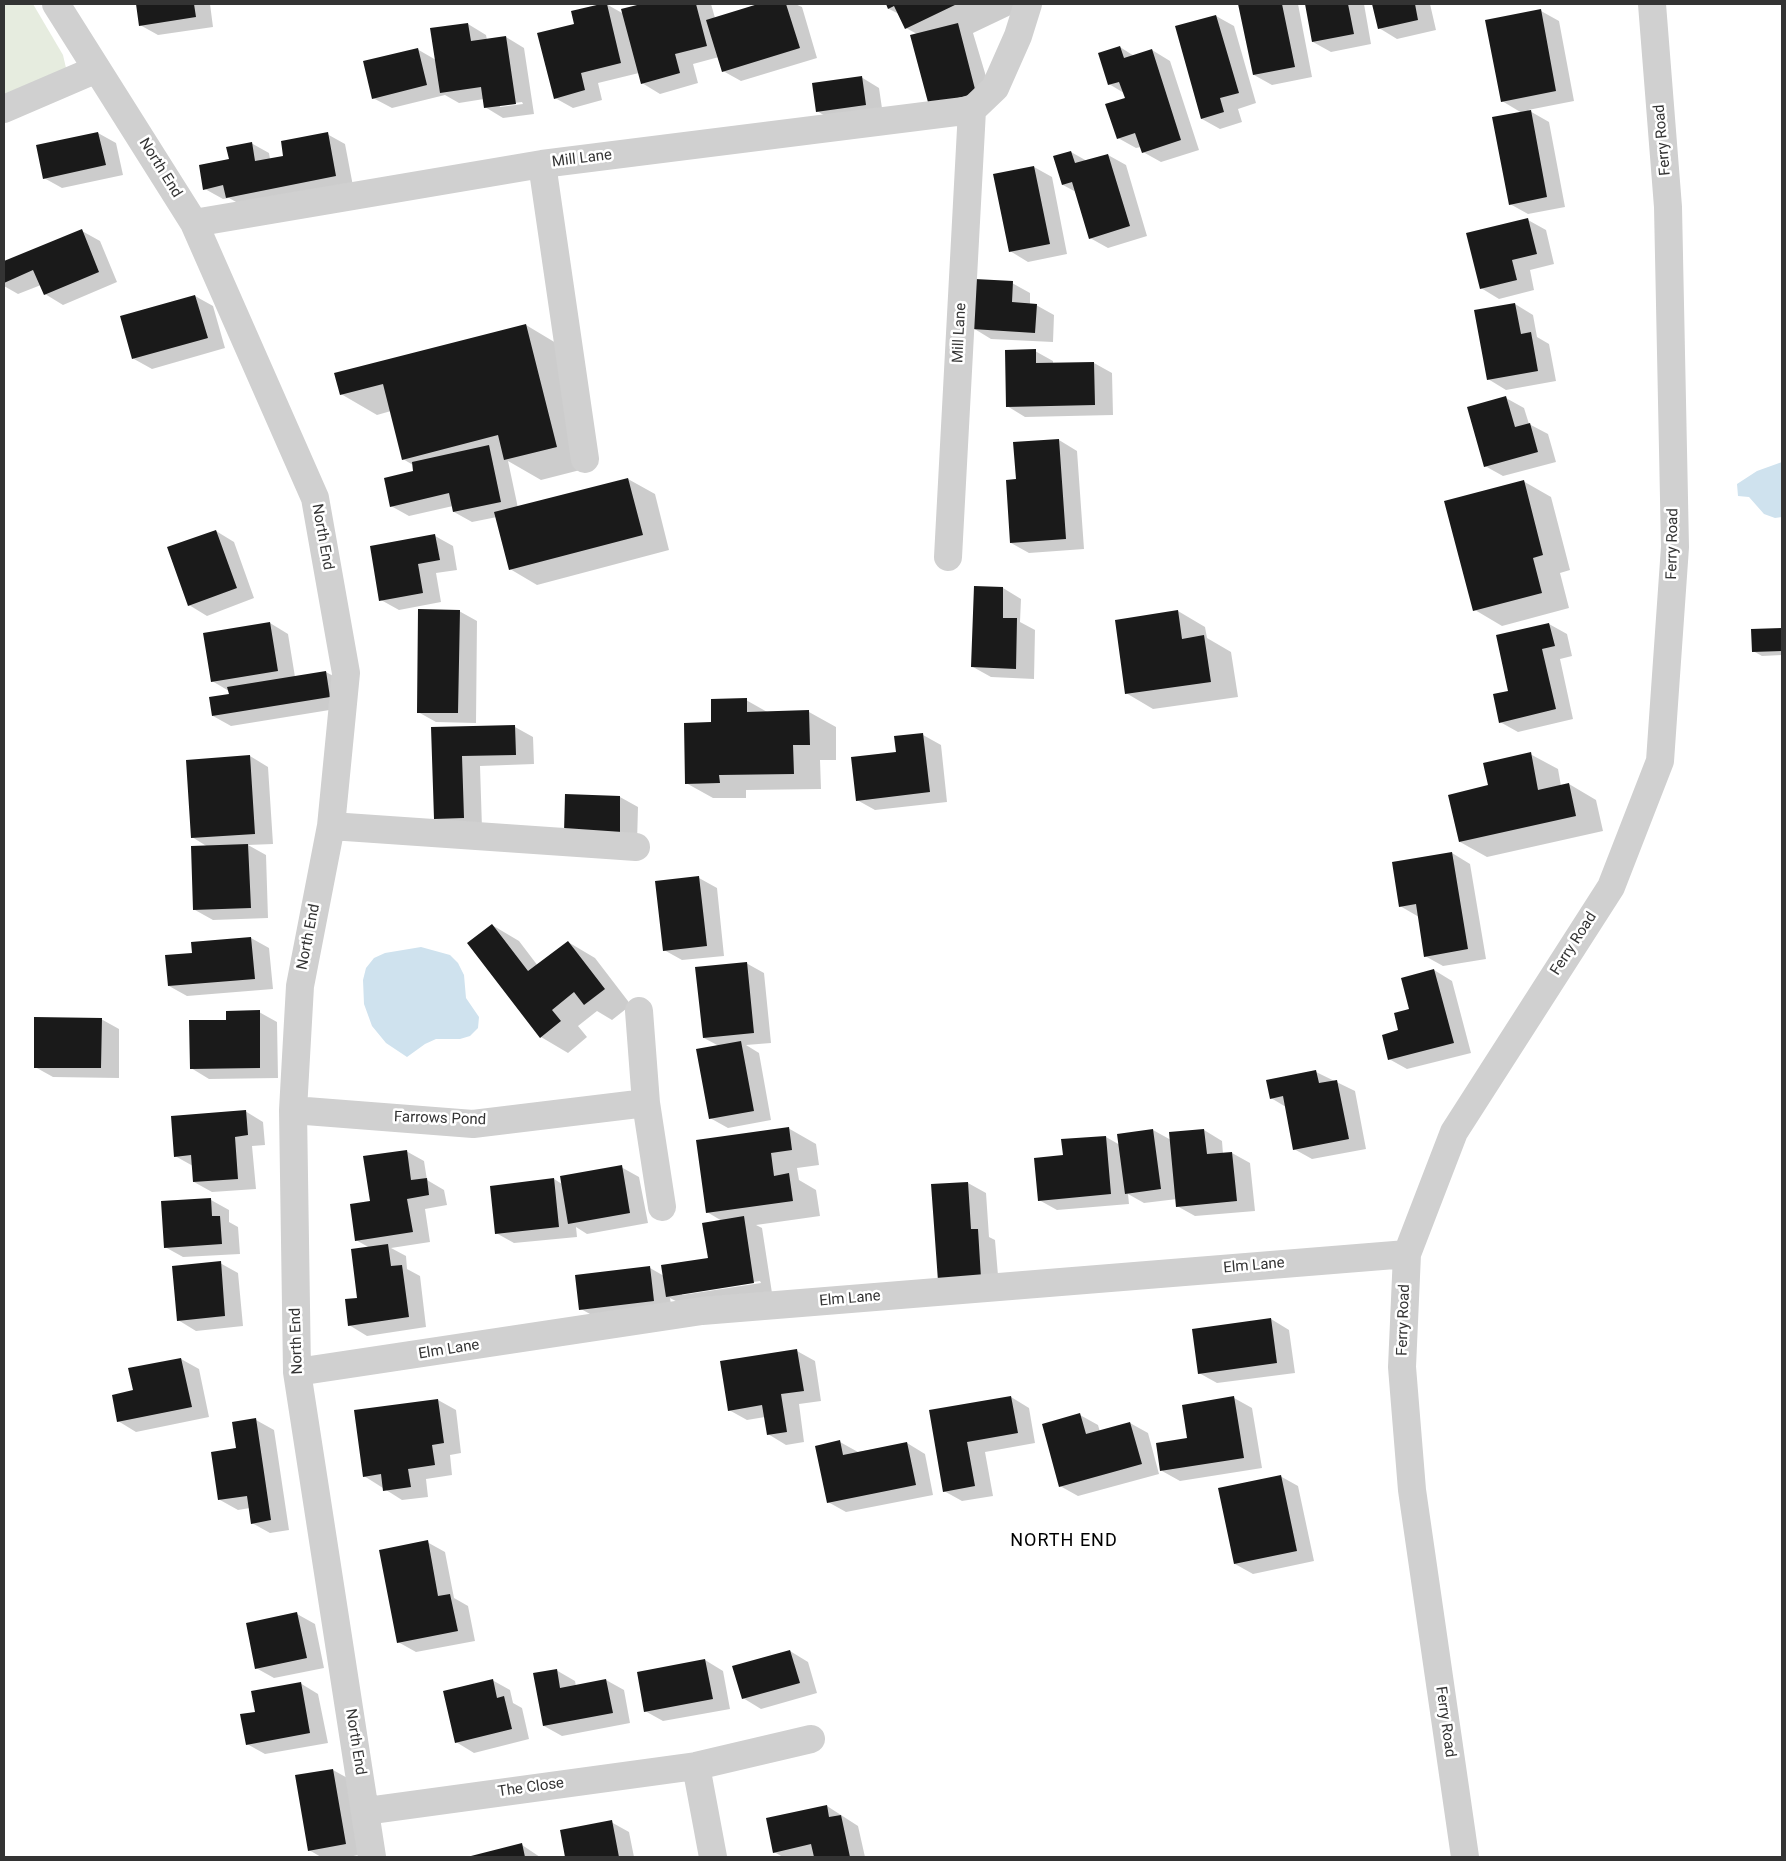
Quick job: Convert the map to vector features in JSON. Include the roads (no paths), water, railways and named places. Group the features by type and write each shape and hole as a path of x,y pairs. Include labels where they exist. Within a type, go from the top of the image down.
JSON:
{"street":[{"name":"North End","path":"56,4 194,223 314,498 346,673 332,826 300,986 293,1110 297,1372 372,1857"},
{"path":"972,110 995,88 1018,36 1028,4"},
{"name":"Ferry Road","path":"1465,1857 1412,1490 1402,1367 1407,1254 1454,1132 1611,887 1660,761 1675,547 1668,207 1652,4"},
{"path":"4,109 97,69"},
{"name":"Mill Lane","path":"194,223 542,164 972,110 948,557"},
{"path":"542,164 585,459"},
{"path":"332,826 636,847"},
{"path":"639,1011 646,1102 662,1207"},
{"name":"Farrows Pond","path":"293,1110 473,1124 646,1102"},
{"name":"Elm Lane","path":"297,1372 702,1311 1407,1254"},
{"name":"The Close","path":"366,1810 696,1766 811,1739"},
{"path":"696,1766 713,1857"}],"water":[{"path":"1782,462 1782,517 1775,518 1764,514 1749,497 1738,496 1737,484 1757,471"},
{"path":"421,947 450,955 458,963 464,975 466,998 479,1017 478,1028 470,1036 460,1039 436,1039 425,1044 407,1057 386,1043 372,1026 364,1004 363,980 366,968 374,958 385,953"}],"district":[{"name":"NORTH END","path":"1064,1541"}]}
